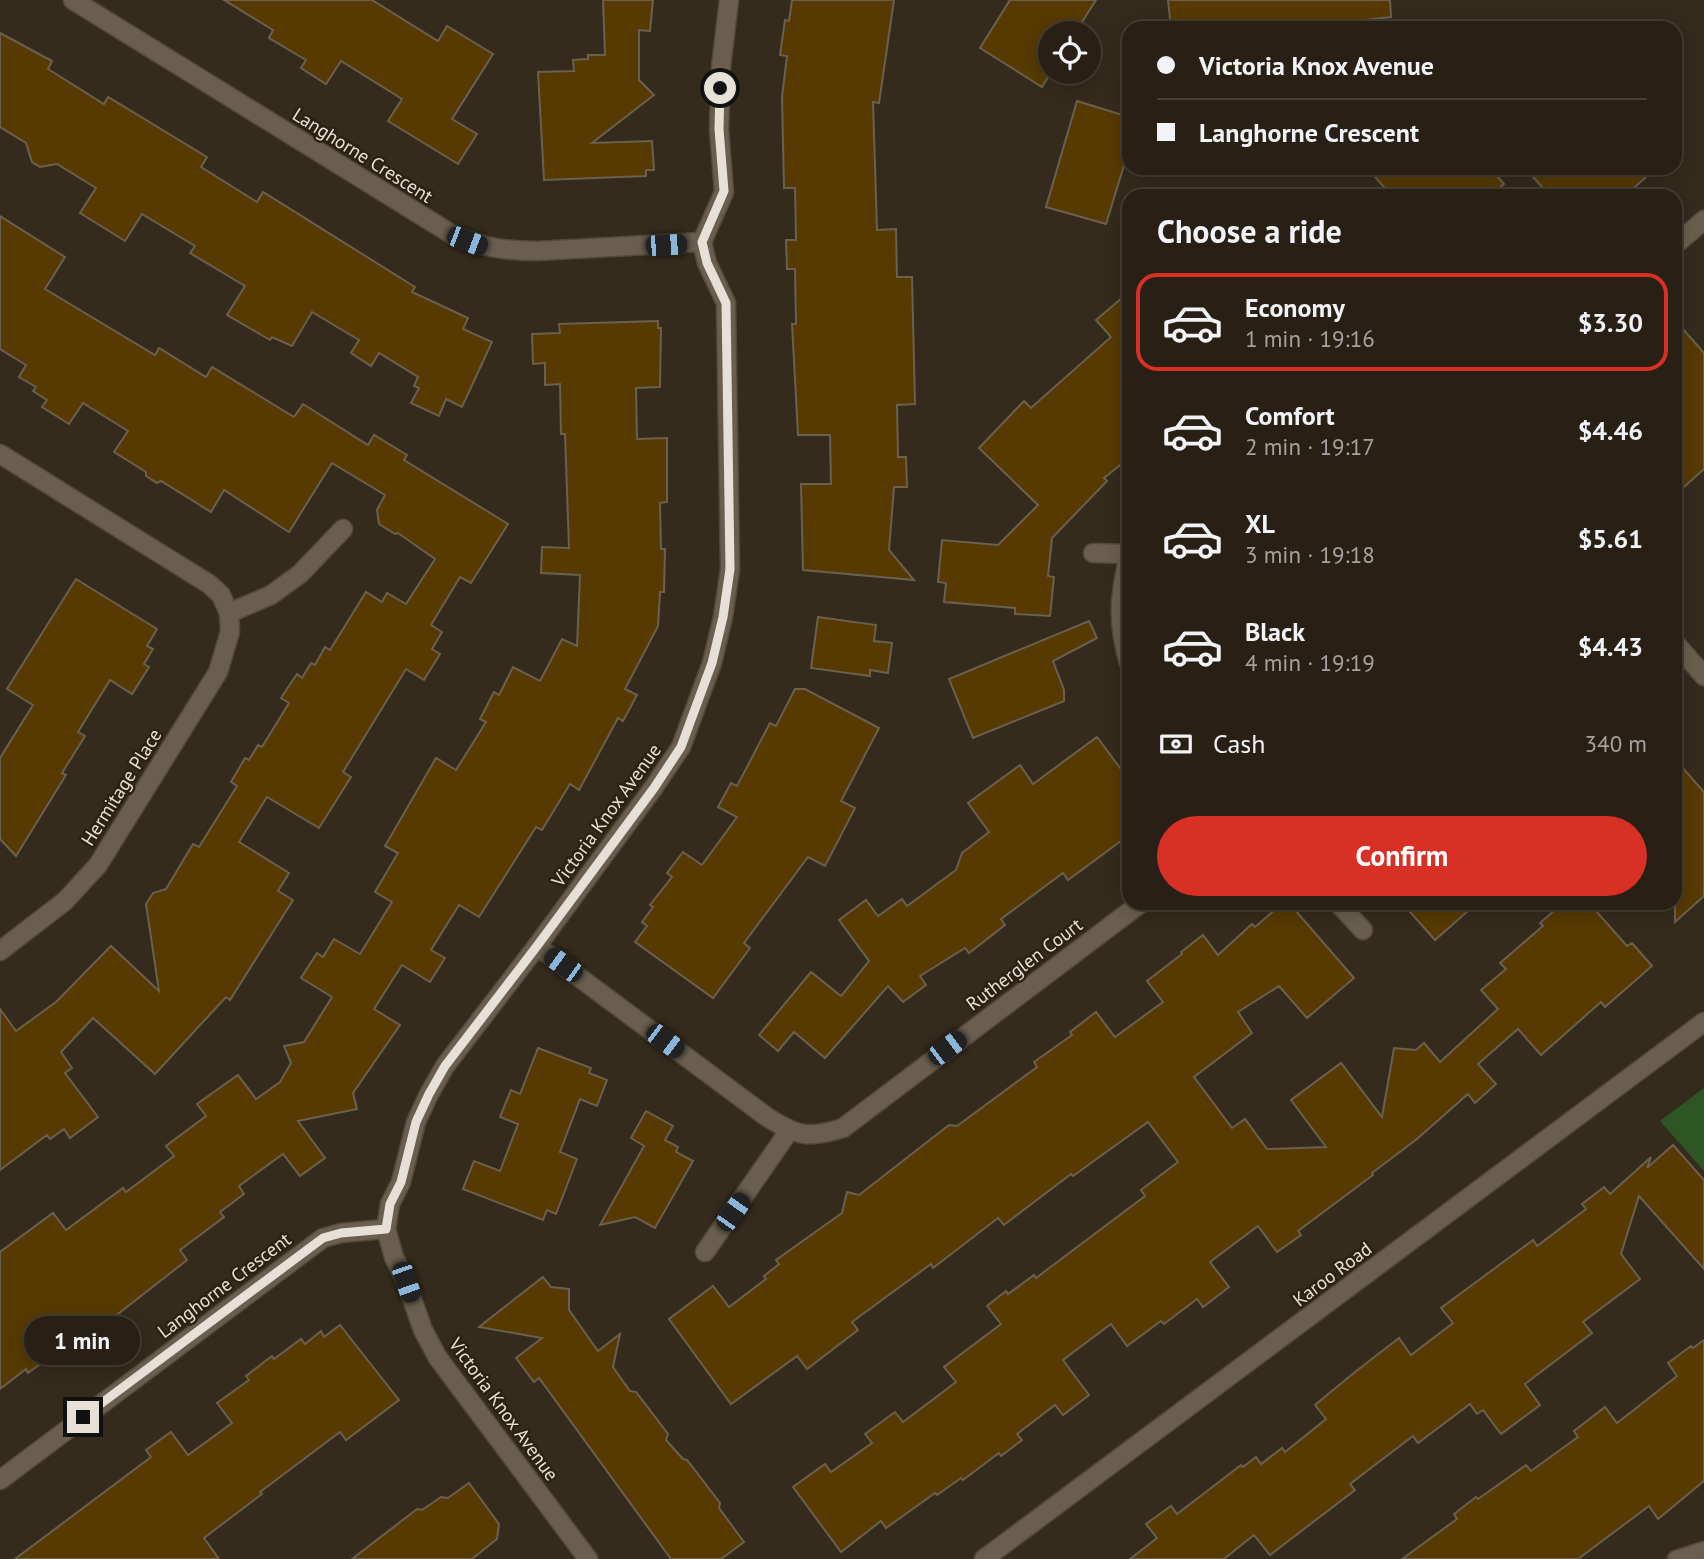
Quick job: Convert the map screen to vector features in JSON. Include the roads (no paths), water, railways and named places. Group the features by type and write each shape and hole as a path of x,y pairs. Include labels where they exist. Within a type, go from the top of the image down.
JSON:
{"street":[{"name":"Langhorne Crescent","path":"73,0 453,235 481,246 510,251 702,242"},
{"path":"702,242 724,191 719,129 721,67 729,0"},
{"path":"1682,239 1704,220"},
{"name":"Victoria Knox Avenue","path":"586,1558 438,1358 423,1330 394,1257 386,1229 390,1204 401,1182 416,1122 445,1066 654,788 681,747 712,663 723,617 730,569 726,303 707,263 702,242"},
{"path":"0,454 203,580 221,596 229,613 271,595 300,574 343,529"},
{"path":"1093,553 1122,555"},
{"path":"1122,594 1122,639"},
{"name":"Hermitage Place","path":"0,951 65,901 98,864 218,672 230,632 229,613"},
{"path":"1682,651 1704,676"},
{"name":"Rutherglen Court","path":"537,946 767,1117 789,1131 806,1136 821,1135 843,1128 1132,910"},
{"path":"1344,910 1363,930"},
{"name":"Karoo Road","path":"984,1559 1704,1022"},
{"path":"705,1252 789,1131"},
{"name":"Langhorne Crescent","path":"0,1479 323,1238 341,1233 386,1229"}],"lane":[{"path":"1676,1559 1704,1550"}]}
